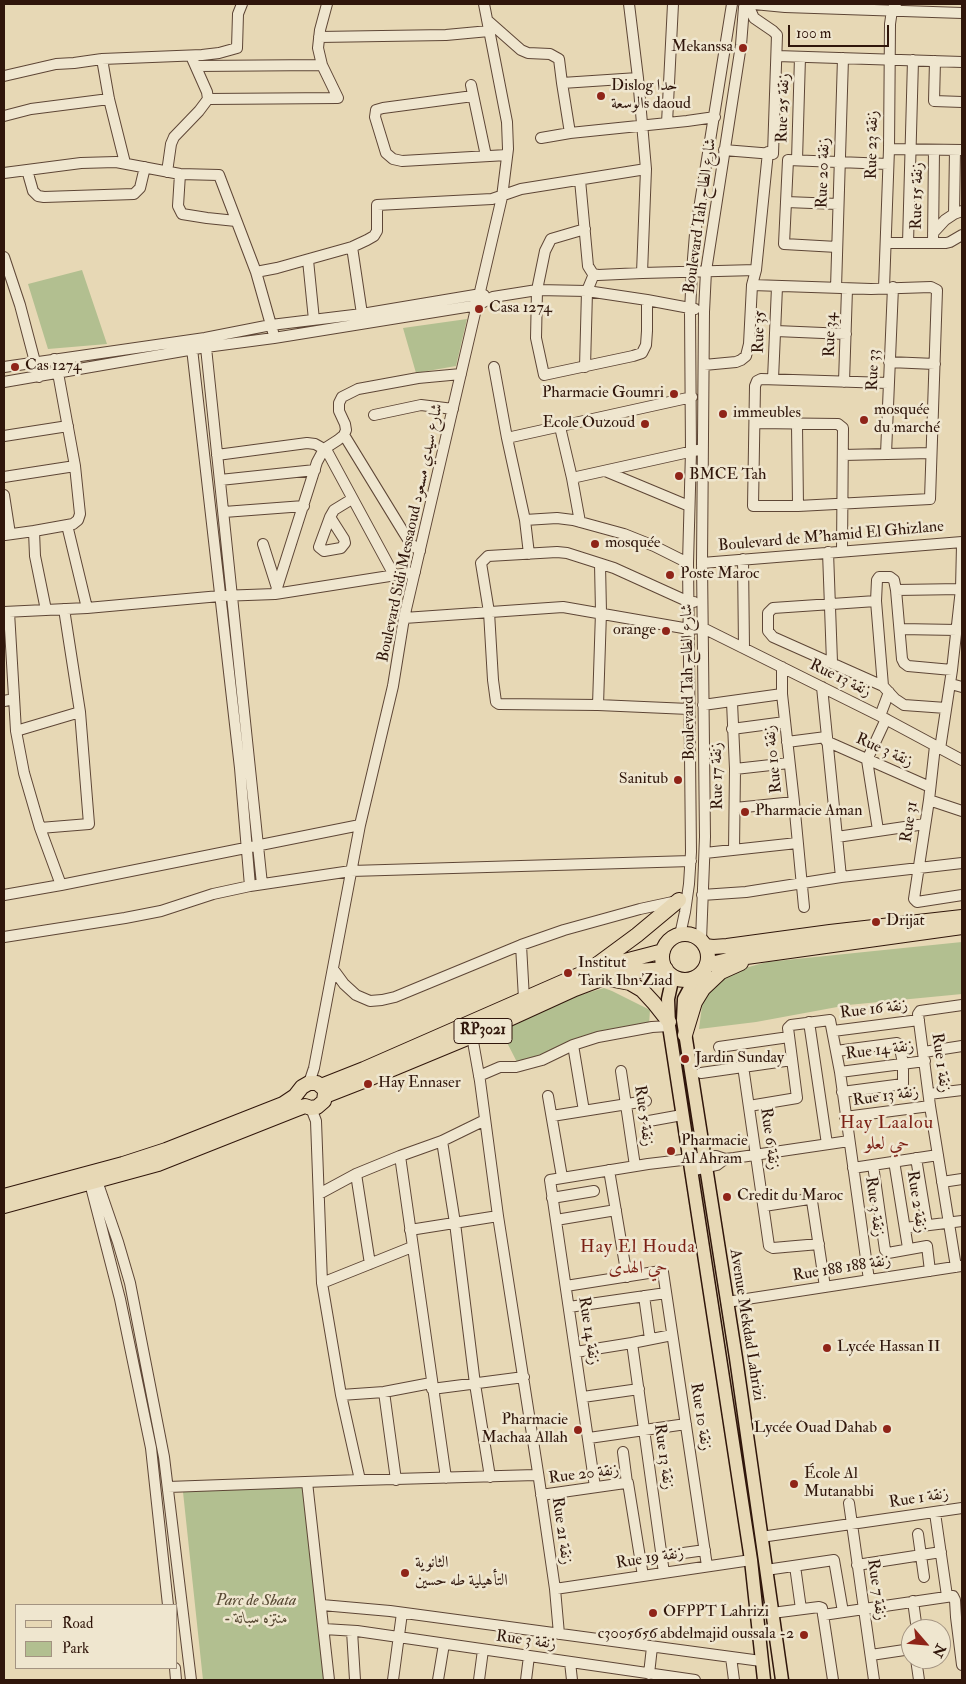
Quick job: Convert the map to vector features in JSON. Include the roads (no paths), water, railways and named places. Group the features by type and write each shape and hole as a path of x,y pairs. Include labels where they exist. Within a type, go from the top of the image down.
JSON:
{"highway":[{"path":"590,970 683,899"},
{"path":"669,973 663,964 663,951 669,941 680,934 692,935 713,947 962,918"},
{"path":"707,965 732,959 962,927"},
{"path":"696,977 707,965 708,953 703,943"},
{"name":"RP3021","path":"4,1196 123,1164 166,1150 290,1100 314,1098 364,1069 590,970 663,951"},
{"path":"685,1035 695,1002 712,979 726,970 758,956"},
{"name":"RP3021","path":"4,1206 158,1164 314,1098 366,1080 472,1036 575,988 604,978 624,972 669,973 685,980 696,977"},
{"path":"604,978 624,981 638,987 650,998 669,1024"}],"main road":[{"path":"916,923 962,912"},
{"name":"Avenue Mekdad Lahrizi","path":"669,973 669,1024 751,1560 764,1680"},
{"name":"Avenue Mekdad Lahrizi","path":"696,977 683,1006 685,1035 727,1302 782,1680"}],"street":[{"path":"4,76 56,64 102,59 191,56 219,53 237,48 238,14 242,4"},
{"path":"208,99 338,98 322,65 318,48 318,37 327,4"},
{"name":"Boulevard Sidi Messaoud شارع سيدي مسعود","path":"360,1480 341,1395 322,1283 314,1068 360,825 393,686 404,618 481,294 502,197 507,154 507,122 484,4"},
{"path":"629,4 646,168 642,273"},
{"path":"667,123 673,4"},
{"path":"732,4 737,7 749,5 894,7 962,13"},
{"name":"Boulevard Tah شارع الطاح","path":"680,934 683,899 691,861 688,563 692,397 690,308 692,271 696,234 732,4"},
{"path":"724,150 768,152 773,154 777,36 754,18 749,5"},
{"name":"Boulevard Tah شارع الطاح","path":"703,943 702,895 705,853 702,563 704,310 706,271 741,44 749,5"},
{"path":"768,5 764,15 769,28"},
{"name":"Rue 23 زنقة","path":"888,288 886,242 890,24 894,7"},
{"path":"487,19 521,50 550,54 558,59 570,133"},
{"path":"318,37 446,35 489,31"},
{"path":"166,172 174,137 208,99 207,92 191,56"},
{"path":"777,56 962,62"},
{"name":"Rue 25 زنقة","path":"800,57 793,160 786,202 784,244 837,247"},
{"name":"Rue 20 زنقة","path":"836,288 843,58"},
{"path":"102,59 109,99 125,163"},
{"path":"908,243 913,60"},
{"path":"935,61 934,101 962,102"},
{"path":"196,66 322,65"},
{"path":"562,83 638,78"},
{"path":"486,156 472,90 376,110 375,118 386,153 393,159 402,160 486,156 507,154"},
{"path":"4,116 31,109 109,99"},
{"path":"541,138 715,117"},
{"path":"889,149 959,150 958,212 945,220 933,238"},
{"name":"Rue 15 زنقة","path":"933,238 934,150"},
{"path":"704,365 736,362 746,356 749,344 752,285 756,270 768,152"},
{"path":"793,160 888,164"},
{"path":"4,173 81,163 116,162 180,174 219,175 256,272 274,338"},
{"path":"27,170 33,191 38,196 134,194 140,188 145,167"},
{"path":"256,272 352,247 374,236 377,230 377,205 492,199 521,189 646,168"},
{"path":"180,174 178,206 182,214 236,221"},
{"path":"580,180 590,272 598,276 756,270"},
{"path":"786,202 838,204"},
{"path":"585,229 551,239 545,251 537,290 536,338 544,375 642,353 646,345 647,300"},
{"path":"886,242 908,243 933,238 950,242 962,236"},
{"path":"352,247 362,314"},
{"path":"4,257 20,305 39,377"},
{"path":"308,260 314,320"},
{"path":"585,367 586,292 594,274"},
{"path":"752,285 847,289 931,287 937,290 930,499 798,506 753,506 755,386 757,381 773,379 888,383"},
{"name":"Rue 35","path":"773,379 777,287"},
{"name":"Rue 33","path":"886,454 889,362 888,288"},
{"name":"Rue 34","path":"844,382 847,289"},
{"path":"205,342 274,338 478,305 493,297 537,290 586,292 704,310"},
{"path":"4,382 39,377 192,345 271,325 362,314 481,294 493,297"},
{"path":"776,331 846,334"},
{"path":"205,342 262,884"},
{"path":"4,367 35,361 192,345"},
{"path":"192,345 240,768 250,886"},
{"path":"4,496 7,535 73,524 78,520 80,514 75,466 54,359"},
{"path":"889,362 935,364"},
{"path":"494,367 507,438 526,520 529,554"},
{"path":"276,591 315,470 324,449 344,435 346,430 339,411 339,403 342,397 358,389 418,378 461,374"},
{"path":"507,438 692,397"},
{"path":"374,415 421,405 453,409"},
{"path":"755,423 841,425 843,428 842,551"},
{"path":"797,425 798,506"},
{"path":"4,436 68,426"},
{"path":"560,427 580,522"},
{"path":"344,435 411,544 420,551"},
{"path":"218,455 307,443 315,444 324,449 328,453 394,575"},
{"path":"572,478 704,449"},
{"path":"842,455 931,453"},
{"path":"4,477 75,466"},
{"path":"220,480 315,470"},
{"path":"605,471 689,506"},
{"path":"330,517 334,510 352,498"},
{"path":"224,512 304,506"},
{"path":"526,520 557,518 580,522 631,537 688,563"},
{"path":"67,525 87,608"},
{"path":"34,531 35,556 46,610"},
{"path":"263,544 276,591"},
{"name":"Boulevard de M'hamid El Ghizlane","path":"702,563 828,552 962,544"},
{"name":"Rue 31","path":"962,544 962,589 958,654 952,670 951,684 937,747 914,898 917,902 962,895"},
{"path":"828,552 832,662"},
{"path":"689,709 598,705 499,704 496,702 489,612 481,563 488,556 567,553 600,564 689,602 703,602"},
{"path":"743,559 744,648"},
{"path":"598,705 601,612 600,564"},
{"path":"61,885 40,828 24,773 9,700 6,612 87,608 276,591 415,572"},
{"path":"878,830 867,760 883,718 886,688 876,601 877,580 879,577 893,578 904,663 908,666 952,670"},
{"path":"896,590 962,589"},
{"path":"876,601 773,608 768,613 768,631 773,637 886,688 904,705 946,708"},
{"path":"404,618 563,607 601,612 689,629 703,628"},
{"path":"40,828 89,824 80,712 64,609"},
{"path":"900,629 959,625"},
{"name":"Rue 13 زنقة","path":"703,628 883,718 962,760"},
{"name":"Rue 10 زنقة","path":"782,667 782,694 804,907"},
{"path":"951,684 962,687"},
{"path":"822,687 841,877"},
{"path":"703,705 782,694"},
{"name":"Rue 17 زنقة","path":"732,702 735,769 734,850"},
{"path":"16,731 80,712"},
{"path":"732,729 785,722"},
{"path":"787,742 826,739"},
{"name":"Rue 3 زنقة","path":"826,739 867,760 930,788"},
{"path":"735,769 789,763"},
{"path":"929,800 962,811"},
{"path":"735,808 794,802"},
{"path":"837,837 925,824"},
{"path":"4,894 61,885 360,825"},
{"path":"705,853 797,843"},
{"path":"4,938 161,911 213,894 250,886 351,871 691,861"},
{"path":"702,895 746,892 841,877 962,863"},
{"path":"333,969 344,984 356,995 370,1000 382,1000 395,997 521,945 564,930 683,899"},
{"path":"521,945 524,999"},
{"name":"Rue 16 زنقة","path":"789,1037 788,1029 791,1025 809,1022 832,1026 919,1016 962,1006"},
{"name":"Rue 1 زنقة","path":"919,1016 930,1106 948,1223 959,1267"},
{"path":"809,1022 827,1144"},
{"path":"479,1076 500,1068 516,1067 542,1060 598,1037 669,1024"},
{"name":"Rue 3 زنقة","path":"832,1026 869,1280"},
{"name":"Rue 21 زنقة","path":"472,1036 524,1377 559,1634"},
{"path":"719,1047 789,1037 797,1098 749,1106"},
{"path":"836,1051 897,1043 899,1044 903,1063 903,1084 842,1092"},
{"path":"573,1046 584,1111"},
{"name":"Rue 14 زنقة","path":"840,1072 903,1063 962,1046"},
{"path":"701,1073 792,1060"},
{"name":"Rue 6 زنقة","path":"743,1066 769,1246 773,1248 819,1244"},
{"name":"Rue 5 زنقة","path":"621,1071 635,1166"},
{"path":"929,1094 962,1090"},
{"path":"548,1096 562,1177 635,1166 705,1163 717,1165 725,1159 849,1141"},
{"path":"552,1116 646,1101"},
{"name":"Rue 13 زنقة","path":"845,1118 930,1106"},
{"path":"649,1121 682,1115"},
{"path":"319,1194 356,1174 442,1141 486,1120"},
{"path":"442,1141 455,1223 475,1384 490,1477"},
{"path":"853,1168 938,1154"},
{"path":"400,1156 446,1478"},
{"path":"916,1158 926,1226"},
{"name":"Rue 2 زنقة","path":"894,1161 908,1248"},
{"path":"873,1164 885,1250 888,1253 927,1246 930,1271"},
{"path":"566,1286 627,1277 609,1170"},
{"path":"356,1174 370,1264"},
{"name":"Rue 14 زنقة","path":"562,1177 550,1179 552,1198 595,1487"},
{"path":"942,1182 962,1179"},
{"path":"93,1182 118,1242 130,1283 164,1457 191,1680"},
{"path":"93,1182 151,1448 168,1604"},
{"path":"552,1198 594,1191"},
{"path":"764,1206 811,1200 825,1287"},
{"path":"556,1220 616,1210"},
{"path":"410,1230 498,1216"},
{"path":"905,1228 962,1220"},
{"path":"322,1283 412,1247"},
{"name":"Rue 188 زنقة 188","path":"727,1302 959,1267"},
{"name":"Rue 10 زنقة","path":"627,1277 663,1272 707,1566"},
{"path":"569,1307 666,1293"},
{"path":"644,1296 650,1339"},
{"path":"576,1352 632,1344 672,1335"},
{"name":"Rue 13 زنقة","path":"632,1344 664,1572"},
{"path":"341,1395 432,1386 475,1384 524,1377"},
{"path":"583,1397 639,1389"},
{"path":"384,1392 396,1480"},
{"path":"589,1438 686,1424"},
{"path":"622,1452 627,1483"},
{"path":"168,1487 536,1475 538,1477"},
{"path":"307,1482 329,1680"},
{"name":"Rue 20 زنقة","path":"541,1495 627,1483 643,1576"},
{"name":"Rue 7 زنقة","path":"849,1504 874,1680"},
{"name":"Rue 1 زنقة","path":"761,1537 962,1508"},
{"path":"935,1513 941,1552 954,1597 959,1624 962,1665"},
{"path":"918,1534 924,1577"},
{"path":"662,1556 705,1550"},
{"path":"857,1566 941,1552"},
{"name":"Rue 19 زنقة","path":"554,1589 751,1560"},
{"path":"766,1570 835,1560 843,1612"},
{"path":"795,1566 801,1609"},
{"path":"772,1613 801,1609 843,1612 954,1597"},
{"path":"913,1602 915,1619"},
{"path":"322,1605 402,1613 761,1661"},
{"path":"822,1611 833,1680"},
{"path":"393,1680 402,1613"},
{"name":"Rue 3 زنقة","path":"324,1629 399,1637 694,1680"},
{"path":"352,1631 356,1680"},
{"path":"438,1680 444,1644"},
{"path":"649,1674 652,1647"},
{"path":"480,1680 483,1650"},
{"path":"871,1655 901,1650"},
{"path":"526,1680 529,1656"},
{"path":"731,1657 734,1680"},
{"path":"570,1662 572,1680"},
{"path":"617,1669 619,1680"}],"place":[{"name":"Mekanssa","path":"743,48"},
{"name":"Dislog حدا الوسعةs daoud","path":"601,96"},
{"name":"Casa 1274","path":"479,309"},
{"name":"Cas 1274","path":"15,367"},
{"name":"Pharmacie Goumri","path":"674,394"},
{"name":"immeubles","path":"723,414"},
{"name":"mosquée du marché","path":"864,420"},
{"name":"Ecole Ouzoud","path":"645,424"},
{"name":"BMCE Tah","path":"679,476"},
{"name":"mosquée","path":"595,544"},
{"name":"Poste Maroc","path":"670,575"},
{"name":"orange","path":"666,631"},
{"name":"Sanitub","path":"678,780"},
{"name":"Pharmacie Aman","path":"745,812"},
{"name":"Drijat","path":"876,922"},
{"name":"Institut Tarik Ibn Ziad","path":"568,973"},
{"name":"Jardin Sunday","path":"685,1059"},
{"name":"Hay Ennaser","path":"368,1084"},
{"name":"Pharmacie Al Ahram","path":"671,1151"},
{"name":"Credit du Maroc","path":"727,1197"},
{"name":"Lycée Hassan II","path":"827,1348"},
{"name":"Lycée Ouad Dahab","path":"887,1429"},
{"name":"Pharmacie Machaa Allah","path":"578,1430"},
{"name":"École Al Mutanabbi","path":"794,1484"},
{"name":"الثانوية التأهيلية طه حسين","path":"405,1573"},
{"name":"OFPPT Lahrizi","path":"653,1613"},
{"name":"c3005656 abdelmajid oussala -2","path":"804,1635"}],"district":[{"name":"Hay Laalou حي لعلو","path":"887,1134"},
{"name":"Hay El Houda حي الهدى","path":"638,1258"}],"park label":[{"name":"Parc de Sbata - منتزه سباتة","path":"256,1611"}]}
